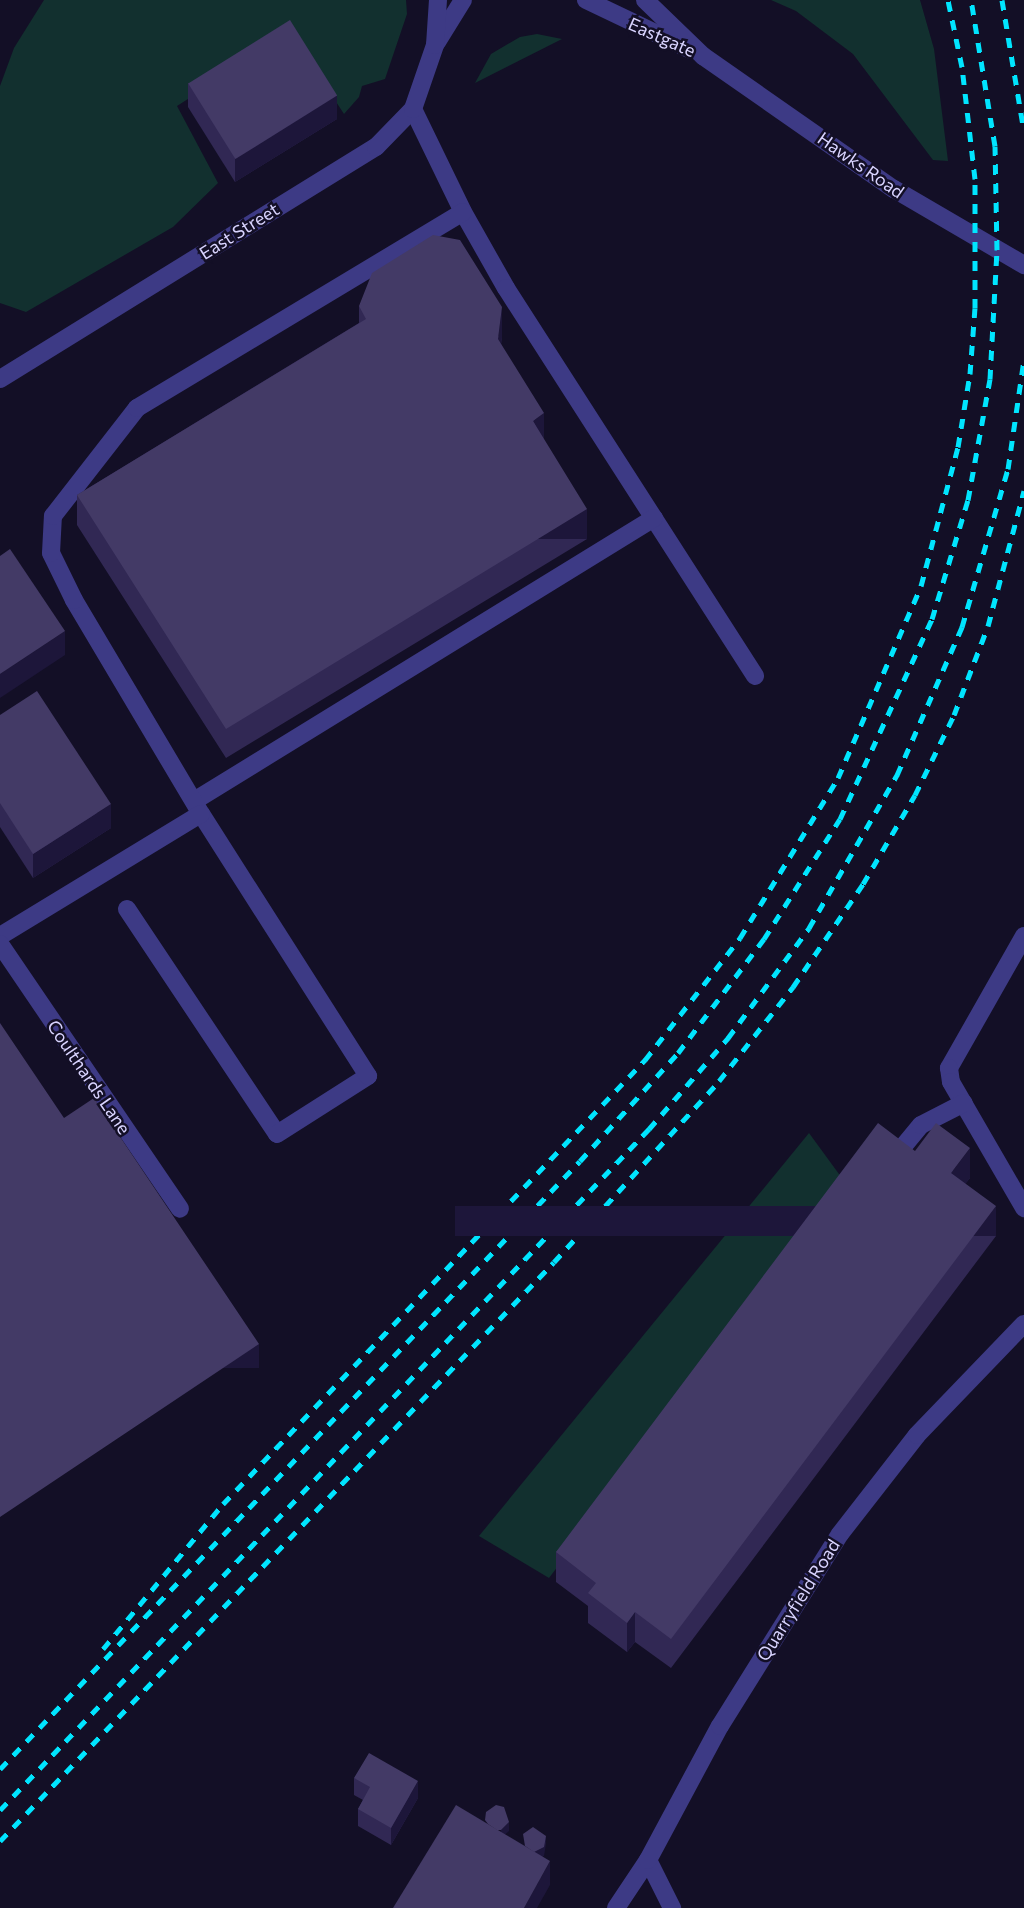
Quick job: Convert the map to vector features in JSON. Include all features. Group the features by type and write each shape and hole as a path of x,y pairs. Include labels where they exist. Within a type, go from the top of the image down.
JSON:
{"street":[{"name":"East Street","path":"435,45 438,0"},
{"name":"East Street","path":"0,379 376,147 413,108 435,45 463,0"},
{"name":"Eastgate","path":"586,0 704,56"},
{"name":"Eastgate","path":"645,0 704,56"},
{"name":"Hawks Road","path":"704,56 894,189 1024,265"},
{"path":"413,108 463,212 506,288 755,676"},
{"path":"127,909 277,1135 368,1076 197,808 51,553 53,516 137,408 463,212"},
{"path":"0,936 654,518"},
{"path":"1024,936 952,1056 951,1082 1024,1208"},
{"name":"Coulthards Lane","path":"0,944 180,1209"},
{"path":"890,1162 921,1125 964,1103"},
{"name":"Quarryfield Road","path":"616,1908 648,1860 720,1726 840,1534 917,1435 1024,1324"},
{"path":"648,1860 672,1908"}],"green space":[{"path":"44,0 406,0 407,14 385,79 362,86 359,97 344,114 291,33 177,106 218,183 173,227 26,312 0,303 0,86 14,48"},
{"path":"771,0 920,0 934,49 948,161 933,160 853,54 796,11"},
{"path":"537,34 562,39 475,83 491,54 520,37"},
{"path":"809,1133 847,1185 549,1578 479,1536"}],"building":[{"path":"290,20 337,95 235,159 188,84"},
{"path":"433,235 460,240 502,307 498,339 544,413 533,421 587,509 226,729 77,495 366,319 359,306 372,273"},
{"path":"10,549 65,631 0,674 0,556"},
{"path":"37,691 111,804 33,854 0,803 0,715"},
{"path":"0,1023 64,1118 94,1098 259,1344 0,1517"},
{"path":"878,1123 915,1151 936,1123 970,1148 951,1173 996,1206 671,1639 635,1612 627,1623 588,1593 596,1583 556,1552"},
{"path":"369,1753 418,1781 391,1828 358,1809 370,1787 354,1778"},
{"path":"456,1805 550,1861 524,1908 393,1908"},
{"path":"496,1805 504,1807 509,1822 501,1830 497,1830 485,1820 486,1812"},
{"path":"533,1827 546,1836 544,1847 534,1852 525,1846 523,1834"}],"railway":[{"path":"103,1649 223,1504 645,1060 740,938 838,778 921,586 958,447 970,374 975,308 975,179 962,67 948,0"},
{"path":"0,1769 580,1161 678,1053 764,939 840,819 932,619 968,500 990,379 997,250 995,146 971,0"},
{"path":"1002,0 1024,131"},
{"path":"0,1810 649,1129 728,1038 809,928 897,775 962,627 1008,469 1024,359"},
{"path":"0,1841 554,1262 719,1081 793,987 863,884 915,795 954,715 988,626 1024,491"}]}
